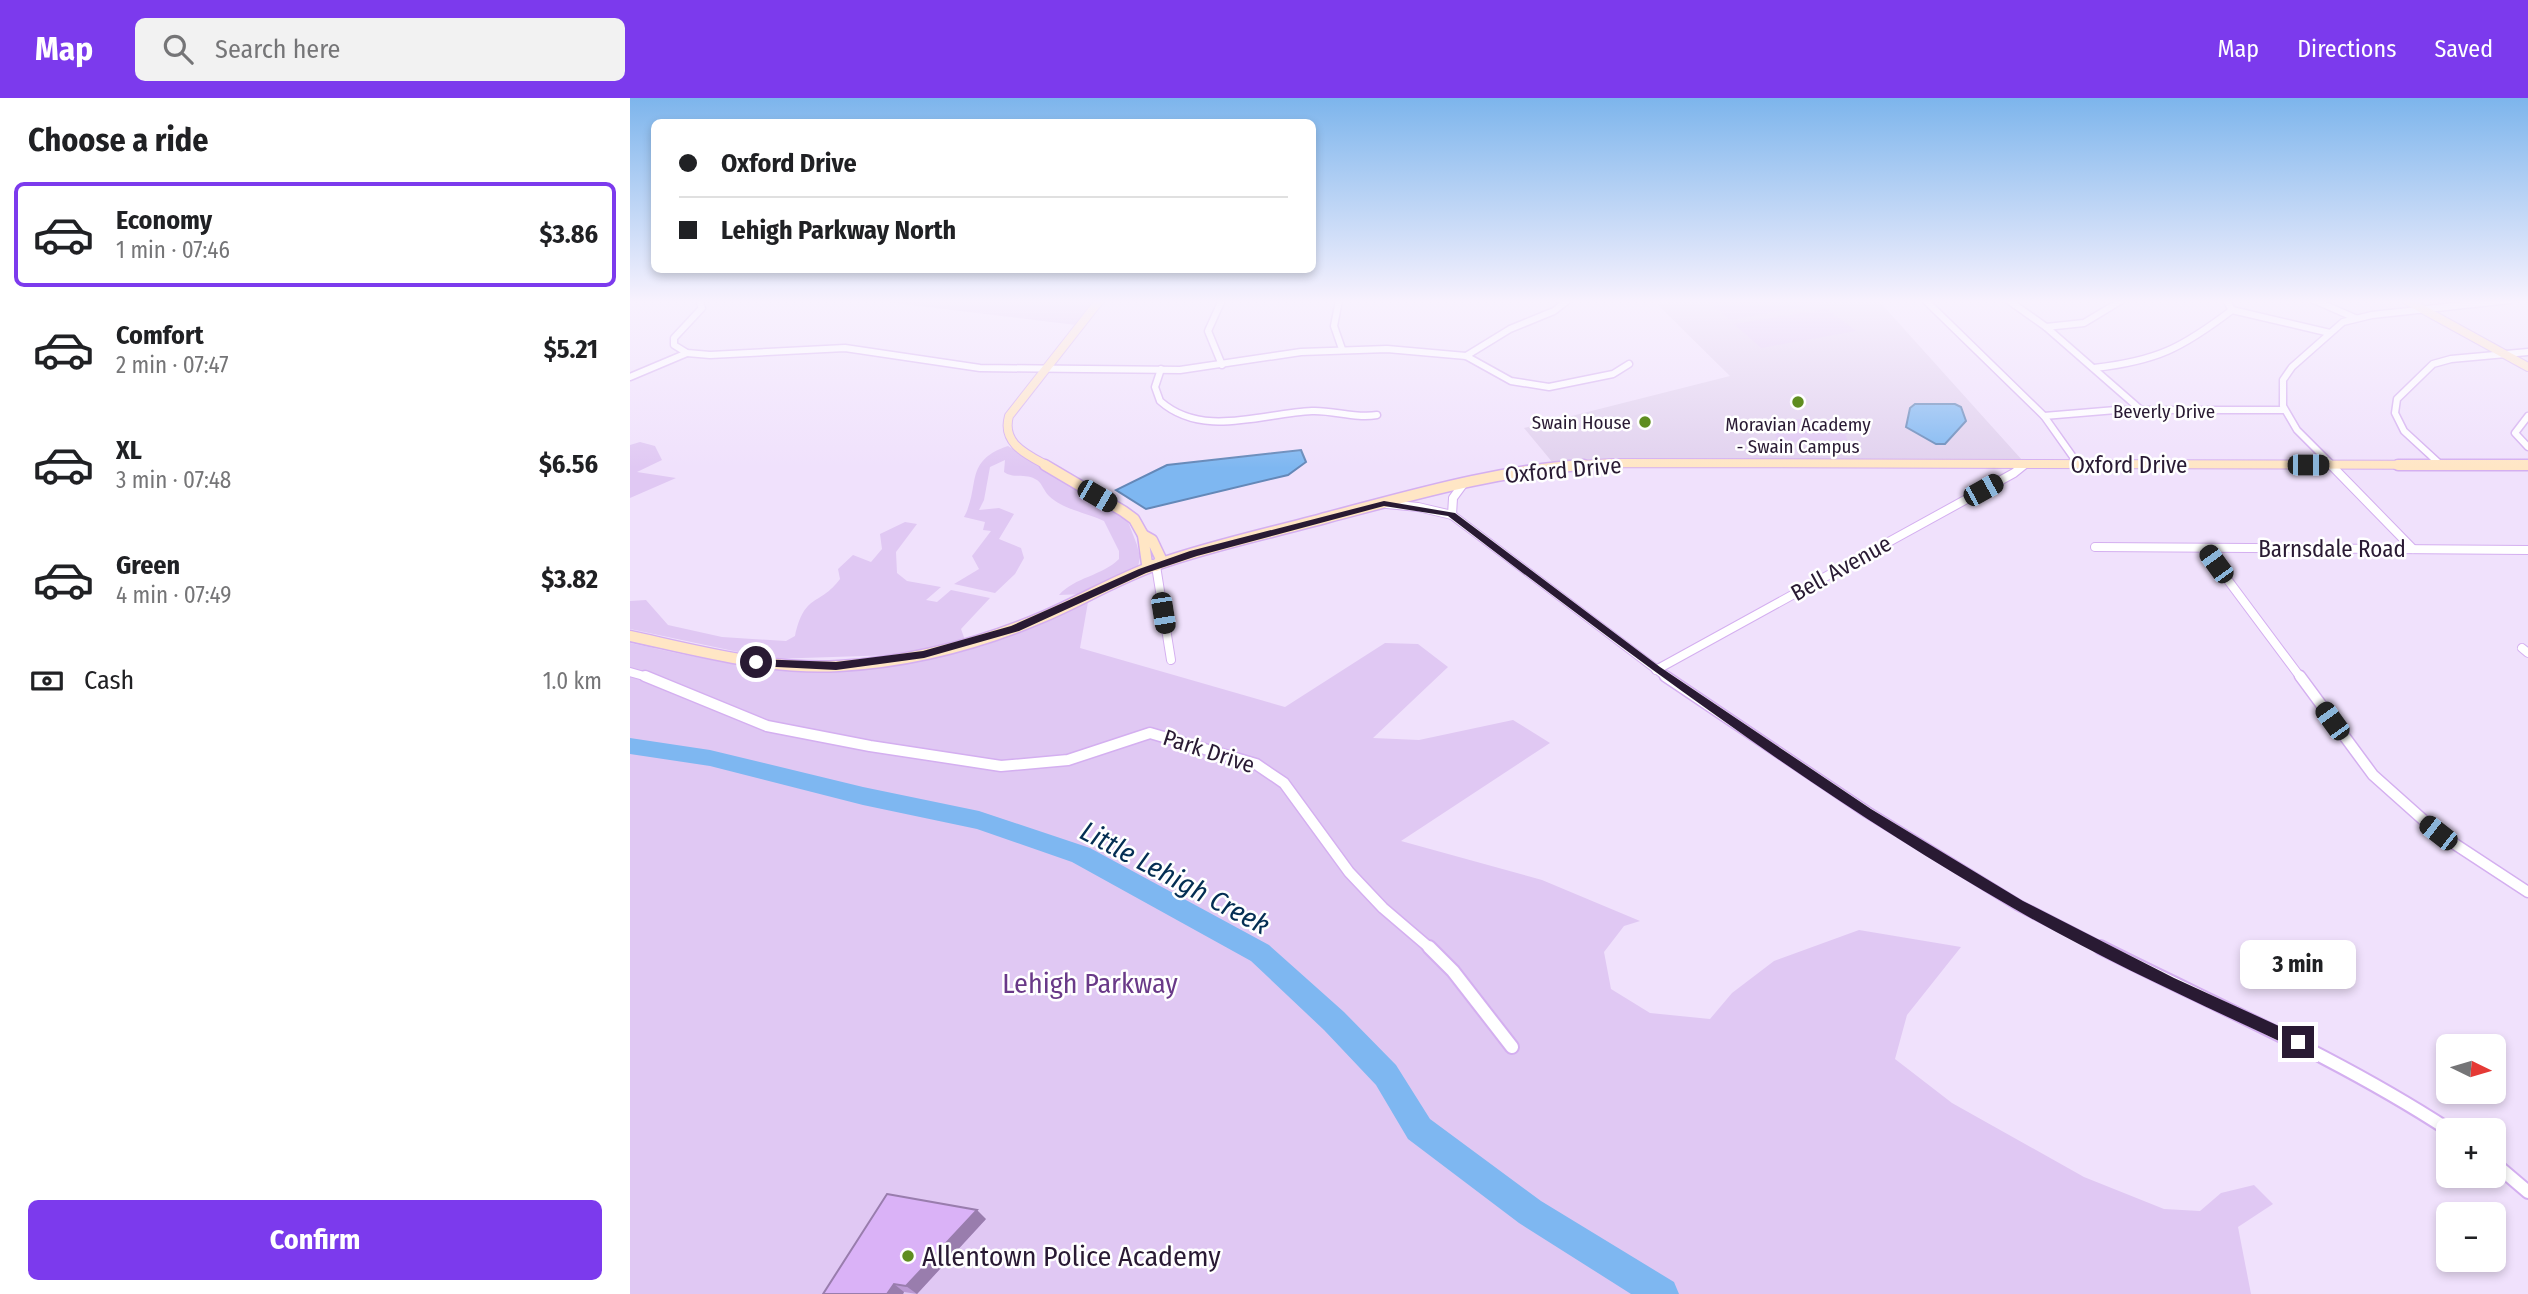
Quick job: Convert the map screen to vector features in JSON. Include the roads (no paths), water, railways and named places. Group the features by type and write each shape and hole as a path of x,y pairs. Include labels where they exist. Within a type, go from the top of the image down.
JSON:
{"main road":[{"path":"1056,356 1008,416 1006,433 1011,443 1134,519 1143,535 1152,540 1161,559 1156,566"},
{"path":"2506,356 2528,368"},
{"name":"Oxford Drive","path":"630,636 741,660 779,665 836,666 885,661 953,648 1015,628 1156,566 1464,483 1531,470 1589,464 2528,465"}],"street":[{"path":"630,377 680,356"},
{"path":"895,356 979,368 1045,369 1161,369 1222,365 1274,356"},
{"path":"1218,356 1222,365"},
{"path":"1465,356 1511,381 1539,387 1569,385 1602,377 1622,371 1629,364"},
{"path":"1982,356 2044,416 2078,464"},
{"path":"2080,356 2141,410"},
{"path":"2094,368 2133,365 2166,356"},
{"path":"2306,356 2286,375 2281,396 2284,410 2297,430 2413,549"},
{"path":"2441,465 2404,431 2395,413 2397,399 2433,364 2451,359 2494,356"},
{"path":"1161,369 1154,387 1156,397 1168,408 1198,421 1230,423 1310,411 1366,417 1377,415"},
{"name":"Beverly Drive","path":"2044,416 2141,410 2284,410"},
{"path":"2528,416 2515,433 2528,447"},
{"name":"Bell Avenue","path":"1656,670 2014,473 2025,464"},
{"path":"1452,514 1449,506 1452,497 1464,483"},
{"path":"1384,503 1452,514 1656,670 1867,812 2018,905 2169,982 2298,1042 2436,1122"},
{"name":"Barnsdale Road","path":"2095,547 2528,550"},
{"path":"2204,548 2373,775 2438,833 2528,892"},
{"path":"1156,566 1171,660"},
{"name":"Park Drive","path":"630,672 654,679 715,707 767,726 975,762 1009,766 1068,760 1150,733 1256,764 1284,783 1349,872 1383,908 1424,942 1453,971 1512,1046"},
{"path":"2506,1173 2528,1192"}],"water":[{"path":"1915,404 1955,404 1961,407 1966,421 1945,444 1936,444 1906,427 1910,408"},
{"path":"1301,450 1306,462 1288,475 1146,509 1116,490 1167,465"}],"waterway":[{"name":"Little Lehigh Creek","path":"630,746 710,758 863,796 979,820 1081,855 1260,953 1334,1021 1386,1075 1419,1129 1530,1212 1662,1294"}],"place":[{"name":"Moravian Academy - Swain Campus","path":"1798,402"},
{"name":"Swain House","path":"1645,422"},
{"name":"Allentown Police Academy","path":"908,1256"}],"park label":[{"name":"Lehigh Parkway","path":"1090,983"}]}
